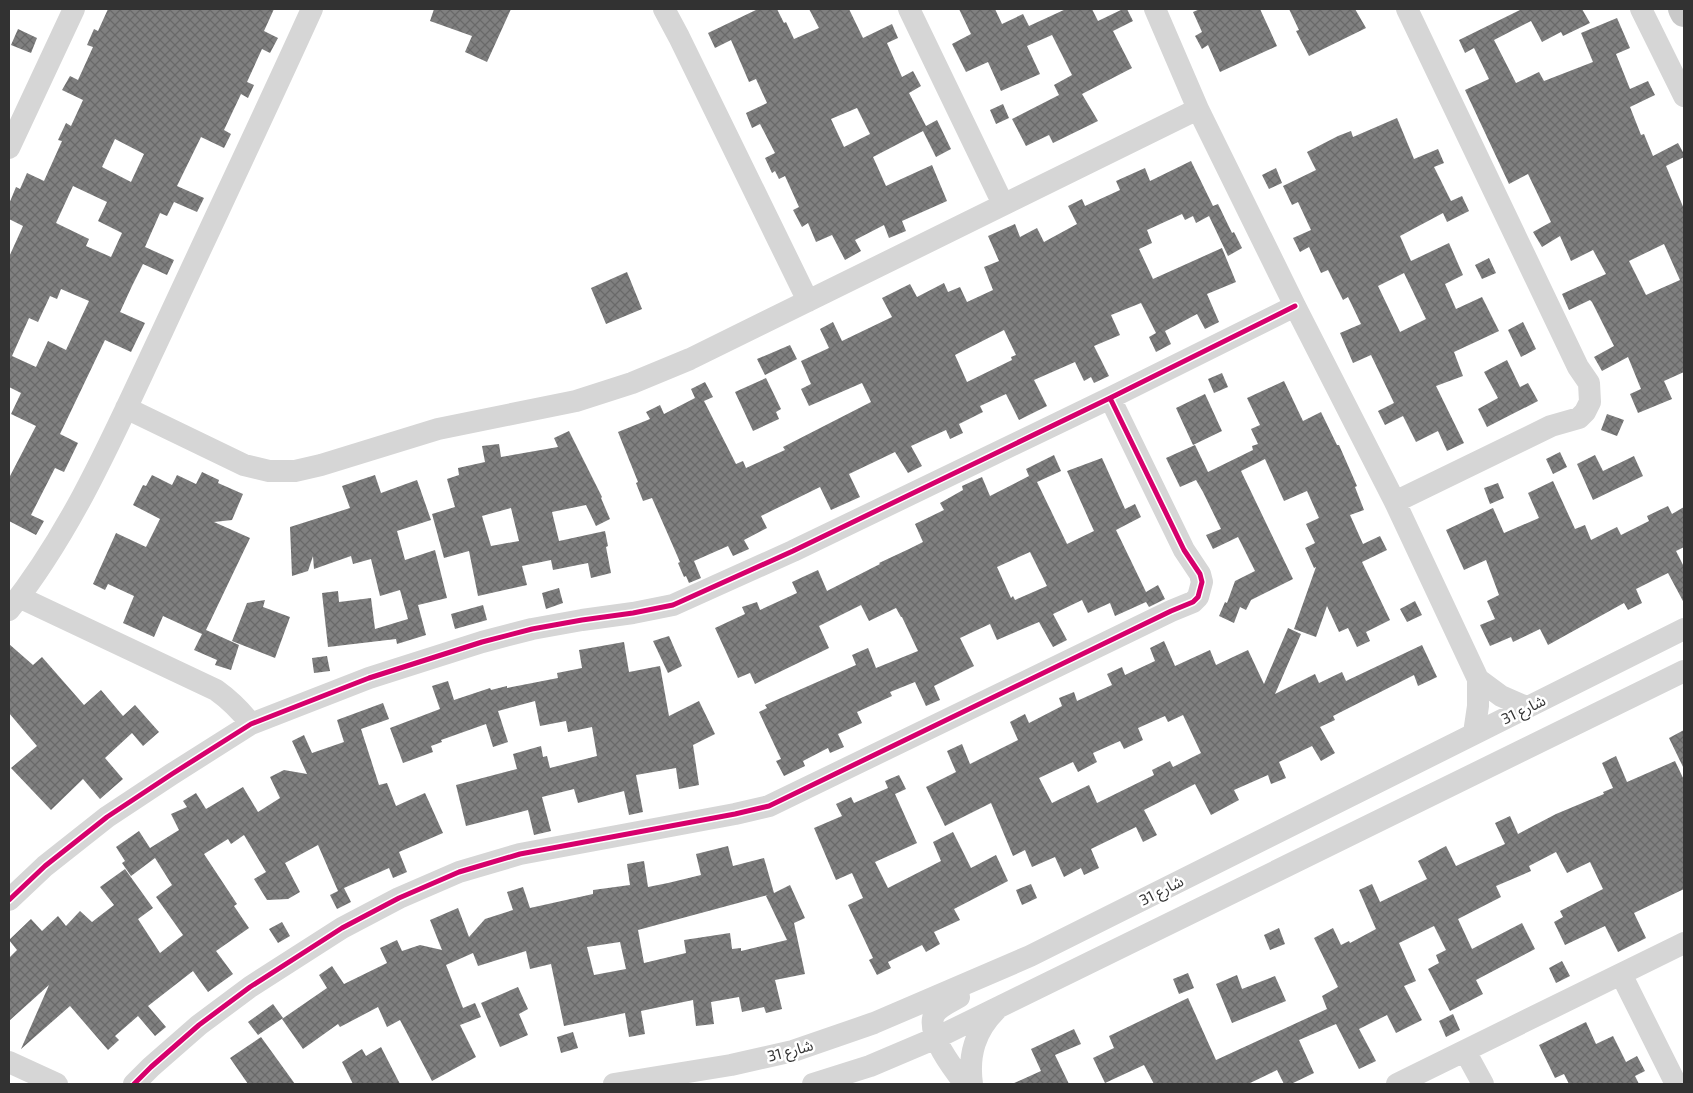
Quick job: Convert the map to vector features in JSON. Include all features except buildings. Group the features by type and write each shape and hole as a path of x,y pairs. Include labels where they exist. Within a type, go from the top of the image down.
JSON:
{"main road":[{"path":"1682,9 1684,13"}],"street":[{"path":"9,148 74,9"},
{"path":"251,724 242,711 216,690 14,604 43,564 65,528 126,408 312,9"},
{"path":"664,9 808,301"},
{"path":"909,9 1003,204"},
{"path":"1155,9 1198,109 1295,306 1395,502 1478,679 1478,706 1474,733"},
{"path":"1641,9 1684,96"},
{"path":"1395,502 1551,426 1579,418 1585,412 1590,402 1589,383 1578,367 1414,11"},
{"path":"126,408 244,465 269,470 295,471 321,465 438,429 576,401 632,383 690,359 1198,109"},
{"path":"9,900 46,866 107,818 251,724 369,678 482,642 540,628 673,605 793,551 1110,398 1295,306"},
{"path":"134,1084 199,1025 250,987 342,928 399,898 459,872 520,854 769,806 1193,602 1202,589 1200,574 1184,550 1110,398"},
{"name":"شارع 31","path":"614,1084 731,1065 793,1051 874,1023 1030,956 1684,629"},
{"path":"813,1084 870,1066 936,1038 1684,671"},
{"path":"1478,679 1501,696 1526,707"},
{"path":"1397,1084 1684,943"},
{"path":"965,1084 936,1038 932,1029 934,1015 938,1010 1030,956"},
{"path":"1621,974 1676,1084"},
{"path":"972,1084 970,1067 973,1049 980,1032 990,1016 1003,1004"},
{"path":"1465,1051 1482,1084"},
{"path":"9,1062 57,1084"}],"cycle path":[{"path":"9,900 45,866 107,817 251,724 369,678 482,642 532,629 673,605 793,551 1110,398 1295,306"},
{"path":"134,1084 199,1025 250,987 342,928 399,898 459,872 520,854 769,806 1193,602 1198,597 1202,582 1200,574 1184,550 1110,398"}]}
